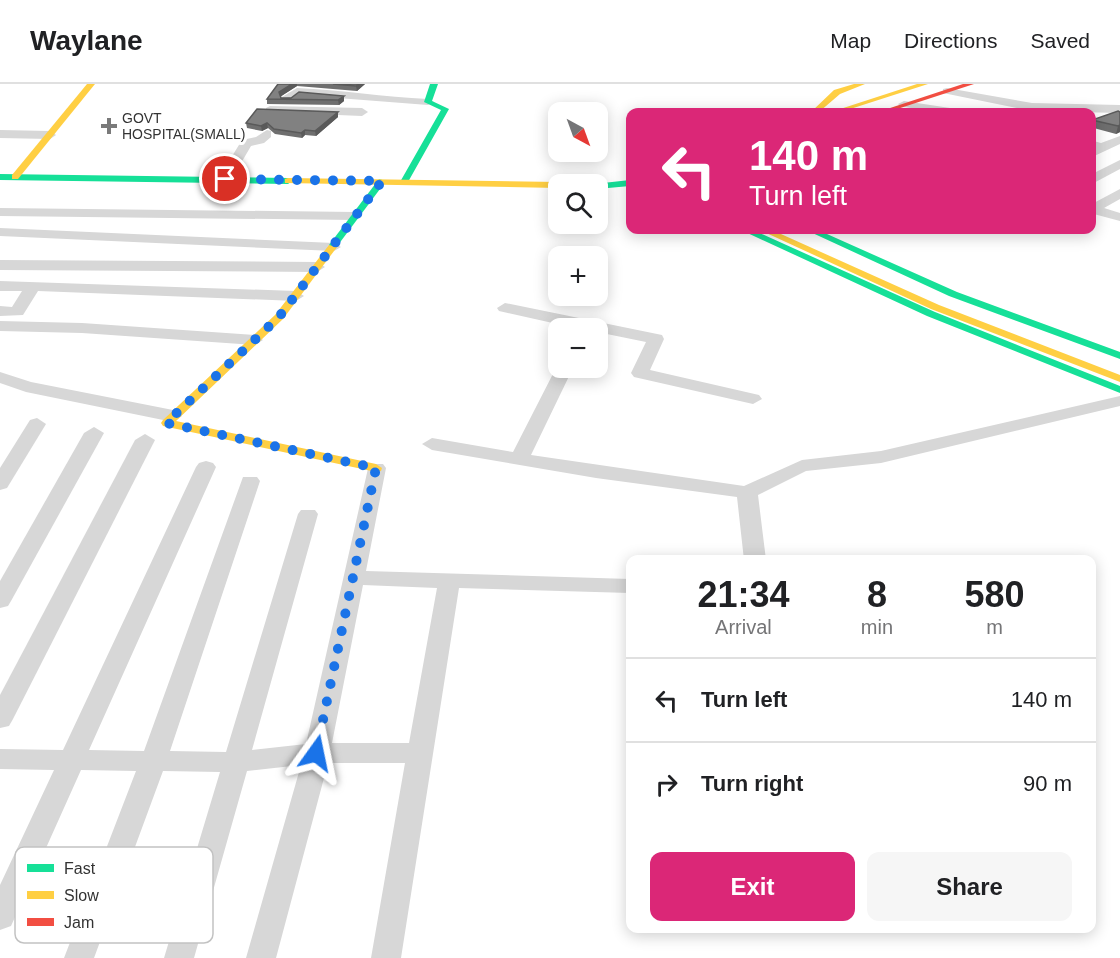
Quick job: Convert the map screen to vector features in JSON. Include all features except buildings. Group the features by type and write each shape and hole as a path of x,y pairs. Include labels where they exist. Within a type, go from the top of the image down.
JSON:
{"main road":[{"path":"15,177 91,84"},
{"path":"404,182 446,108 428,102 434,84"},
{"path":"819,108 837,92 861,84"},
{"path":"848,108 924,84"},
{"path":"877,108 949,87 970,84"},
{"path":"893,108 949,87"},
{"path":"0,177 548,185"},
{"path":"376,468 166,423 279,317 382,181"},
{"path":"608,185 626,183"},
{"path":"608,187 626,189"},
{"path":"754,234 832,273 923,314 1120,390"},
{"path":"774,234 935,307 1120,379"},
{"path":"800,234 949,301 1120,367"},
{"path":"820,234 953,294 1120,356"}],"street":[{"path":"328,110 371,84"},
{"path":"281,85 296,86 310,94 357,94 383,100 428,102"},
{"path":"286,99 296,86"},
{"path":"949,87 989,100 1044,108"},
{"path":"301,110 310,94"},
{"path":"904,104 927,108"},
{"path":"1096,110 1120,109"},
{"path":"260,110 362,112"},
{"path":"0,134 50,135"},
{"path":"225,179 244,145 261,140 267,134"},
{"path":"1096,147 1120,140"},
{"path":"1096,178 1120,164"},
{"path":"1096,207 1120,193"},
{"path":"1096,210 1120,218"},
{"path":"0,212 355,216"},
{"path":"0,232 334,247"},
{"path":"0,265 317,267"},
{"path":"0,286 296,296"},
{"path":"0,311 17,312 33,286"},
{"path":"505,308 549,318"},
{"path":"0,327 82,328 255,340"},
{"path":"608,330 656,339 640,373 753,399"},
{"path":"0,376 26,387 173,416"},
{"path":"520,458 559,378"},
{"path":"432,444 596,472 747,492 802,466 881,457 1120,401"},
{"path":"0,484 37,424"},
{"path":"0,601 94,433"},
{"path":"0,719 144,440"},
{"path":"32,847 206,467"},
{"path":"261,958 316,753 376,468"},
{"path":"121,847 153,762 250,481"},
{"path":"747,492 754,555"},
{"path":"212,847 308,514"},
{"path":"354,578 626,586"},
{"path":"386,958 449,581"},
{"path":"0,759 237,762 316,753 422,753"},
{"path":"0,917 15,884"},
{"path":"79,958 85,943"},
{"path":"179,958 183,943"}],"traffic: fast":[{"path":"404,182 445,109 428,102 434,84"},
{"path":"0,177 288,181"},
{"path":"332,247 382,181"},
{"path":"608,185 626,183"},
{"path":"755,234 931,314 1120,390"},
{"path":"820,234 953,294 1120,356"}],"traffic: slow":[{"path":"15,177 91,84"},
{"path":"819,108 837,92 861,84"},
{"path":"848,108 924,84"},
{"path":"288,181 548,185"},
{"path":"774,234 935,307 1120,379"},
{"path":"332,247 279,317 167,423 376,468"}],"traffic: jam":[{"path":"895,108 970,84"}],"place":[{"name":"GOVT HOSPITAL(SMALL)","path":"109,126"}],"route":[{"path":"225,179 382,181 279,317 166,423 376,468 316,753"}]}
